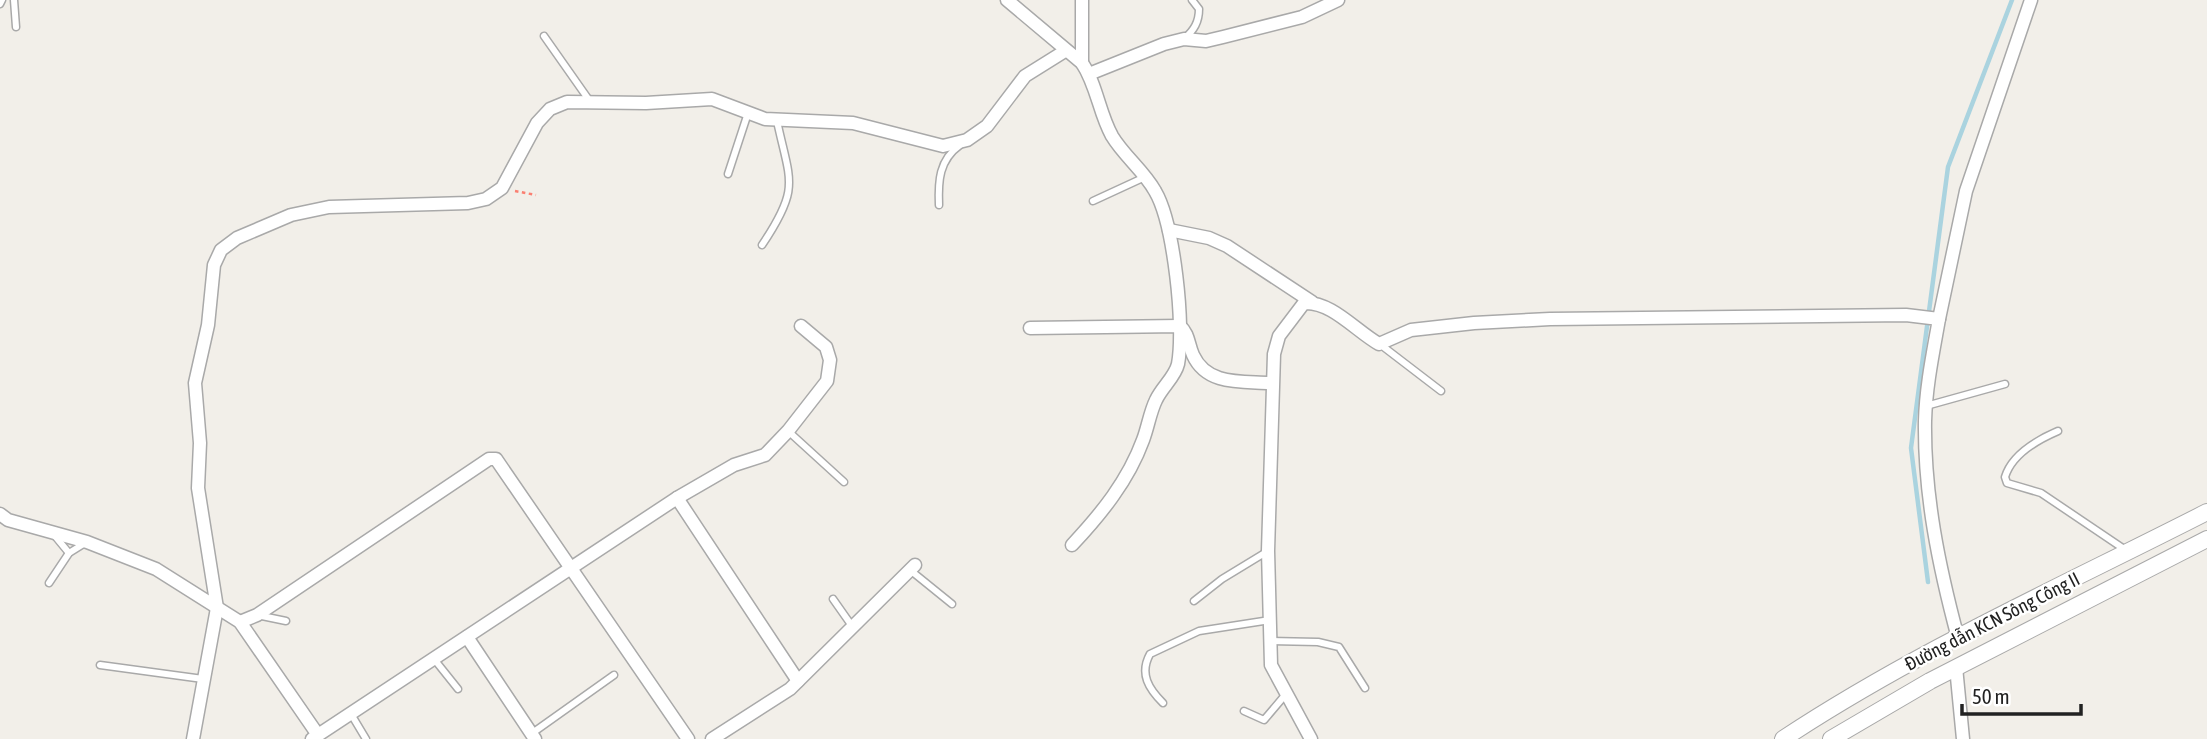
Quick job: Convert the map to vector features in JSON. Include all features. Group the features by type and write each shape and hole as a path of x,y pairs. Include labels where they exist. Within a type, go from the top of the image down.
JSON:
{"street":[{"path":"1007,0 1085,69"},
{"path":"1072,545 1102,514 1143,442 1155,400 1176,372 1180,326 1169,230 1155,191 1113,138 1085,69 1082,0"},
{"path":"1085,69 1184,40 1206,41 1302,17 1338,0"},
{"path":"1958,638 1932,528 1926,406 1936,319 1966,191 2031,0"},
{"path":"193,739 218,608 198,488 200,443 194,397 208,325 214,265 221,250 237,238 291,215 329,207 468,204 486,199 502,188 537,123 550,109 567,102 589,100 646,103 699,97 777,121 853,123 943,146 967,140 987,126 1025,76 1065,51"},
{"path":"1169,230 1227,246 1379,344 1411,330 1499,322 1906,315 1936,319"},
{"path":"1311,739 1271,665 1268,551 1270,383 1279,336 1294,311 1304,303 1312,302"},
{"path":"0,514 8,520 87,542 156,569 240,622 315,737 570,566 677,498 734,465 765,455 788,431 827,381 831,368 826,347 801,326"},
{"path":"1030,328 1180,326 1185,331 1193,356 1210,375 1226,381 1270,383"},
{"path":"240,622 257,615 492,458 496,458 688,739"},
{"path":"677,498 798,681"},
{"name":"Đường dẫn KCN Sông Công II","path":"1783,739 1845,698 2207,512"},
{"name":"Đường dẫn KCN Sông Công II","path":"1831,739 1956,667 2207,539"},
{"path":"712,739 798,681 912,567"},
{"path":"467,637 533,736"},
{"path":"1956,667 1963,739"}],"lane":[{"path":"15,0 16,27"},
{"path":"1184,40 1199,16 1199,9 1192,0"},
{"path":"544,36 589,100"},
{"path":"728,174 748,113"},
{"path":"762,245 786,204 791,181 777,121"},
{"path":"939,205 939,186 946,158 967,140"},
{"path":"1093,201 1145,177"},
{"path":"1379,344 1441,391"},
{"path":"1926,406 2005,384"},
{"path":"788,431 844,482"},
{"path":"2058,431 2040,439 2012,461 2005,477 2007,483 2041,493 2129,552"},
{"path":"52,532 69,553"},
{"path":"49,583 69,553 87,542"},
{"path":"1194,601 1268,551"},
{"path":"912,567 952,604"},
{"path":"833,599 853,628"},
{"path":"257,615 286,621"},
{"path":"1163,703 1149,688 1145,665 1150,654 1199,631 1270,620"},
{"path":"1270,640 1318,642 1339,647 1365,688"},
{"path":"434,659 458,689"},
{"path":"100,665 205,679"},
{"path":"533,736 614,675"},
{"path":"1244,711 1264,720 1286,694"},
{"path":"351,714 366,739"}],"path":[{"path":"502,188 536,195"}],"waterway":[{"path":"1928,582 1911,448 1948,167 2012,0"}]}
